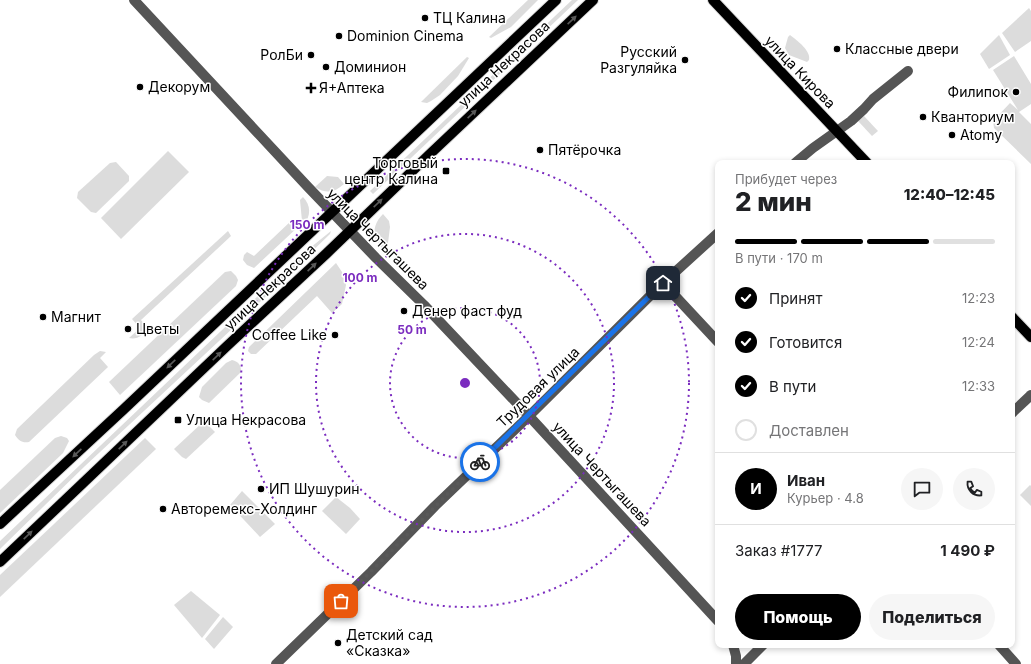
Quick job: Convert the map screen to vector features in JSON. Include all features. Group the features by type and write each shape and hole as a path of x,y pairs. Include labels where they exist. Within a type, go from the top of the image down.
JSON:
{"main road":[{"name":"улица Некрасова","path":"0,524 124,409 556,0"},
{"name":"улица Некрасова","path":"0,562 593,0"},
{"name":"улица Кирова","path":"713,0 864,160"},
{"path":"1015,320 1031,337"}],"street":[{"name":"улица Чертыгашева","path":"134,0 332,212 424,305 529,416 715,617"},
{"path":"799,160 836,130 856,117 873,99 908,71"},
{"name":"Трудовая улица","path":"276,664 663,283 715,236"},
{"path":"663,283 715,339"},
{"path":"1015,410 1031,395"},
{"path":"734,648 736,664"},
{"path":"744,664 760,648"},
{"path":"1002,648 1016,664"}],"shaded area":[{"path":"528,0 538,0 511,27 491,38 489,37"},
{"path":"572,0 578,0 373,194 370,191"},
{"path":"1029,8 1031,11 1031,41 1015,52 1002,33"},
{"path":"790,35 800,43 808,53 809,60 807,62 789,55 785,48"},
{"path":"999,35 1010,55 989,69 980,54"},
{"path":"1014,56 1031,84 1031,104 1019,112 1031,124 1031,164 994,128 993,121 1010,103 1018,110 993,70"},
{"path":"467,57 469,58 458,76 440,95 427,103 421,102"},
{"path":"864,116 878,131 872,136 858,121"},
{"path":"168,151 189,172 121,239 101,218"},
{"path":"116,162 129,176 129,181 96,213 91,212 77,198 78,192 110,163"},
{"path":"327,176 338,177 344,184 330,192 323,191 315,187"},
{"path":"303,197 308,203 309,207 308,218 304,224 302,221 300,200"},
{"path":"383,214 389,221 390,227 388,243 382,248 376,241 374,233 378,220"},
{"path":"292,220 298,227 254,268 247,265 243,260 244,255 247,252 254,256"},
{"path":"228,231 231,236 141,320 147,328 144,333 137,338 129,338 140,328 132,319"},
{"path":"331,231 330,234 233,328 85,466 0,549 0,541 300,256"},
{"path":"336,263 342,272 346,285 342,304 332,313 317,296 256,354 251,354 248,351 249,347"},
{"path":"231,271 238,280 236,286 120,395 109,382 225,272"},
{"path":"100,351 106,352 100,358 108,367 29,442 19,440 15,435 17,429"},
{"path":"232,360 239,364 241,367 241,372 209,403 202,400 199,397 202,387 226,363"},
{"path":"202,423 207,424 215,432 186,459 182,457 174,449"},
{"path":"61,436 67,438 69,441 63,453 0,513 0,490 55,438"},
{"path":"145,438 156,449 0,597 0,575"},
{"path":"1030,485 1031,486 1031,506 1020,495"},
{"path":"242,491 275,524 260,537 230,505"},
{"path":"336,497 350,508 360,519 346,534 322,511"},
{"path":"191,591 220,615 202,638 174,605"},
{"path":"223,617 233,627 214,649 205,639"}],"way so far":[{"path":"341,601 480,462"}],"place":[{"name":"ТЦ Калина","path":"425,18"},
{"name":"Dominion Cinema","path":"339,36"},
{"name":"Классные двери","path":"837,49"},
{"name":"РолБи","path":"311,55"},
{"name":"Русский Разгуляйка","path":"685,60"},
{"name":"Доминион","path":"326,67"},
{"name":"Декорум","path":"140,87"},
{"name":"Я+Аптека","path":"311,88"},
{"name":"Филипок","path":"1016,92"},
{"name":"Кванториум","path":"923,117"},
{"name":"Atomy","path":"952,135"},
{"name":"Пятёрочка","path":"540,150"},
{"name":"Торговый центр Калина","path":"446,171"},
{"name":"Денер фаст фуд","path":"404,311"},
{"name":"Магнит","path":"43,317"},
{"name":"Цветы","path":"128,329"},
{"name":"Coffee Like","path":"335,335"},
{"name":"Улица Некрасова","path":"178,420"},
{"name":"ИП Шушурин","path":"261,489"},
{"name":"Авторемекс-Холдинг","path":"163,509"},
{"name":"Детский сад «Сказка»","path":"338,643"}],"route":[{"path":"480,462 529,416 663,283"}]}
